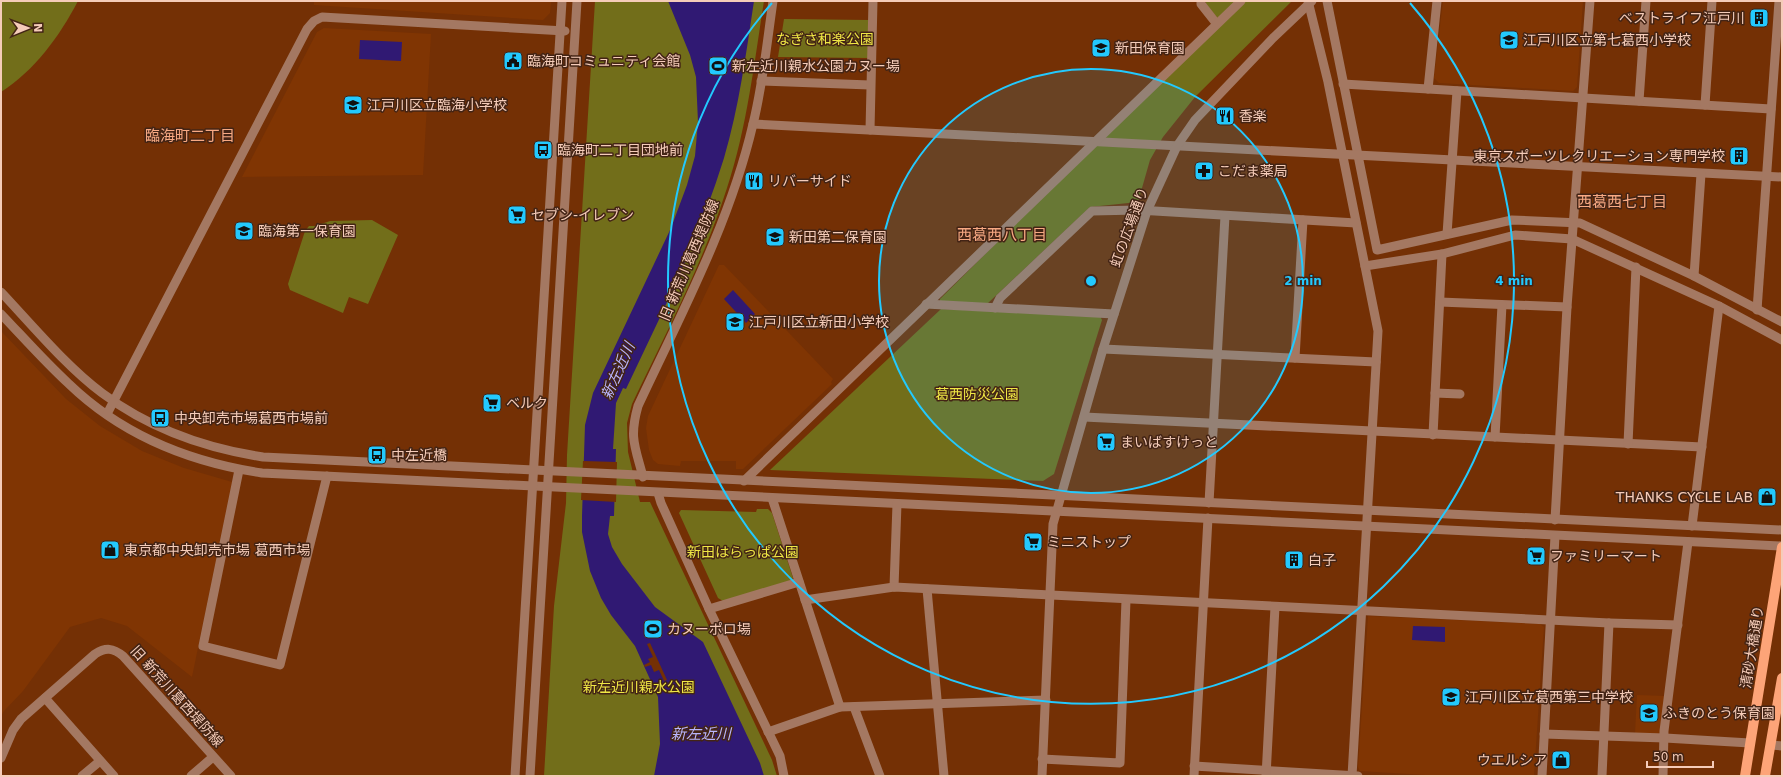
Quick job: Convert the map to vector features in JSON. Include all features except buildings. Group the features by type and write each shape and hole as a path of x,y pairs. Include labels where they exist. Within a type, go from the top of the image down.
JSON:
{"main road":[{"name":"清砂大橋通り","path":"1745,776 1782,547"},
{"path":"1766,776 1782,678"}],"street":[{"path":"515,776 562,1"},
{"path":"530,776 577,1"},
{"name":"旧 新荒川葛西堤防線","path":"643,476 633,444 634,424 638,406 712,249 734,188 753,124 773,1"},
{"path":"870,130 873,1"},
{"path":"1201,1 1201,4 1216,24"},
{"path":"744,481 1241,1"},
{"path":"1327,1 1377,250 1512,220 1580,223 1694,276 1782,322"},
{"path":"1428,89 1437,1"},
{"path":"1555,520 1567,307 1590,1"},
{"path":"1639,101 1646,1"},
{"path":"1705,105 1712,1"},
{"path":"1757,310 1771,109 1779,33 1779,1"},
{"path":"1310,2 1328,82 1378,331 1352,776"},
{"name":"虹の広場通り","path":"1042,776 1053,524 1103,349 1147,211 1177,146 1205,108 1310,2"},
{"path":"107,414 304,34 314,21 322,17 575,32"},
{"path":"760,81 870,86"},
{"path":"1343,84 1771,109"},
{"path":"1447,234 1457,91"},
{"path":"753,124 1342,154 1578,168 1782,177"},
{"path":"1694,276 1701,174"},
{"path":"995,308 1000,298 1092,211 1147,211 1356,223"},
{"path":"1209,503 1225,216"},
{"path":"1295,358 1303,220"},
{"path":"1365,266 1442,254 1515,235 1572,239 1719,306 1782,340"},
{"path":"1434,435 1442,254"},
{"path":"1628,444 1636,267"},
{"path":"1,292 76,370 101,392 114,401 154,425 176,435 201,444 242,454 263,457 570,471 629,476 1782,530"},
{"path":"1440,302 1567,307"},
{"path":"926,304 1114,314"},
{"path":"1495,437 1502,305"},
{"path":"1692,526 1719,306"},
{"path":"1,314 69,385 122,426 170,450 239,470 262,473 628,492 1208,518 1782,547"},
{"path":"1103,349 1376,362"},
{"path":"1435,393 1460,394"},
{"path":"1084,417 1434,435 1702,446"},
{"path":"239,470 203,646 280,665 327,476"},
{"path":"658,493 661,503 709,609 790,776"},
{"path":"772,498 840,706"},
{"path":"894,587 897,504"},
{"path":"1194,776 1208,518"},
{"path":"1542,776 1555,536"},
{"path":"1663,776 1665,738 1688,542"},
{"path":"709,609 799,582"},
{"path":"805,600 894,587 1126,600 1609,623 1678,624"},
{"path":"927,589 944,776"},
{"path":"1042,759 1120,763 1126,600"},
{"path":"1266,773 1275,606"},
{"path":"1602,776 1609,623"},
{"name":"旧 新荒川葛西堤防線","path":"1,758 8,740 21,719 95,654 110,648 116,650 231,776"},
{"path":"45,698 114,776"},
{"path":"768,732 840,706 854,707 1046,700"},
{"path":"854,707 880,776"},
{"path":"1544,734 1665,738 1750,743"},
{"path":"1771,745 1782,746"},
{"path":"780,756 784,776"},
{"path":"192,776 213,757"},
{"path":"82,776 100,761"},
{"path":"1194,766 1266,773 1358,776"}],"shaded area":[{"path":"314,1 551,1 550,13 543,20 314,5"},
{"name":"江戸川区立第七葛西小学校","path":"1443,1 1583,1 1577,87 1573,91 1439,83 1434,78"},
{"name":"江戸川区立臨海小学校","path":"324,28 431,34 423,175 242,177 317,32"},
{"name":"江戸川区立新田小学校","path":"719,265 724,265 833,379 831,382 832,384 743,469 736,469 736,461 681,461 680,466 658,464 653,460 649,450 646,428 648,416"},
{"name":"東京都中央卸売市場 葛西市場","path":"1,331 66,399 100,426 142,451 184,468 232,482 192,677 127,626 101,618 70,627 23,691 1,716"},
{"name":"江戸川区立葛西第三中学校","path":"1368,616 1540,624 1544,627 1534,776 1441,776 1360,771 1358,767"},
{"name":"ふきのとう保育園","path":"1637,695 1665,696 1661,731 1658,734 1635,733"}],"green space":[{"path":"1,1 78,1 63,27 45,52 25,74 1,92"},
{"name":"新左近川親水公園","path":"595,1 764,1 745,119 727,188 707,243 671,324 632,404 627,423 628,452 640,502 650,502 772,760 777,776 544,776 554,606 566,503 567,455"},
{"path":"1206,1 1292,1 1195,97 1163,137 1150,160 1138,202 1090,207 987,304 940,302 940,299 1220,21 1206,4"},
{"name":"なぎさ和楽公園","path":"784,19 870,20 868,58 778,57"},
{"path":"372,220 398,235 368,304 349,297 343,313 290,290 288,284 305,231 309,226 315,226 330,221"},
{"name":"葛西防災公園","path":"941,309 1100,316 1102,320 1054,474 1043,481 770,470"},
{"name":"新田はらっぱ公園","path":"757,509 768,509 772,513 793,578 791,581 723,601 718,598 679,513 681,510 756,512"}],"water":[{"name":"新左近川","path":"668,1 754,1 742,80 734,119 724,158 714,188 691,247 666,304 626,389 623,388 616,403 613,449 616,449 614,516 610,516 608,534 612,547 622,564 655,607 703,642 760,763 764,776 654,776 660,744 658,697 635,646 611,615 601,598 590,571 582,532 585,425 593,393 671,228 687,185 695,156 698,122 696,77 690,55"},
{"path":"360,40 402,42 401,61 359,59"},
{"path":"733,290 755,314 746,323 724,299"},
{"path":"1413,626 1445,627 1445,642 1412,640"}],"pier":[{"path":"583,461 617,462 616,502 581,500"},
{"path":"650,643 667,680 664,681 659,670 654,672 651,665 645,667 644,665 650,662 648,659 653,657 647,644"}],"place":[{"name":"ベストライフ江戸川","path":"1759,18"},
{"name":"江戸川区立第七葛西小学校","path":"1509,40"},
{"name":"新田保育園","path":"1101,48"},
{"name":"臨海町コミュニティ会館","path":"513,61"},
{"name":"新左近川親水公園カヌー場","path":"718,66"},
{"name":"江戸川区立臨海小学校","path":"353,105"},
{"name":"香楽","path":"1225,116"},
{"name":"臨海町二丁目団地前","path":"543,150"},
{"name":"東京スポーツレクリエーション専門学校","path":"1739,156"},
{"name":"こだま薬局","path":"1204,171"},
{"name":"リバーサイド","path":"754,181"},
{"name":"セブン-イレブン","path":"517,215"},
{"name":"臨海第一保育園","path":"244,231"},
{"name":"新田第二保育園","path":"775,237"},
{"name":"江戸川区立新田小学校","path":"735,322"},
{"name":"ベルク","path":"492,403"},
{"name":"中央卸売市場葛西市場前","path":"160,418"},
{"name":"まいばすけっと","path":"1106,442"},
{"name":"中左近橋","path":"377,455"},
{"name":"THANKS CYCLE LAB","path":"1767,497"},
{"name":"ミニストップ","path":"1033,542"},
{"name":"東京都中央卸売市場 葛西市場","path":"110,550"},
{"name":"ファミリーマート","path":"1536,556"},
{"name":"白子","path":"1294,560"},
{"name":"カヌーポロ場","path":"653,629"},
{"name":"江戸川区立葛西第三中学校","path":"1451,697"},
{"name":"ふきのとう保育園","path":"1649,713"},
{"name":"ウエルシア","path":"1561,760"}],"district":[{"name":"臨海町二丁目","path":"190,136"},
{"name":"西葛西七丁目","path":"1622,202"},
{"name":"西葛西八丁目","path":"1002,235"}]}
